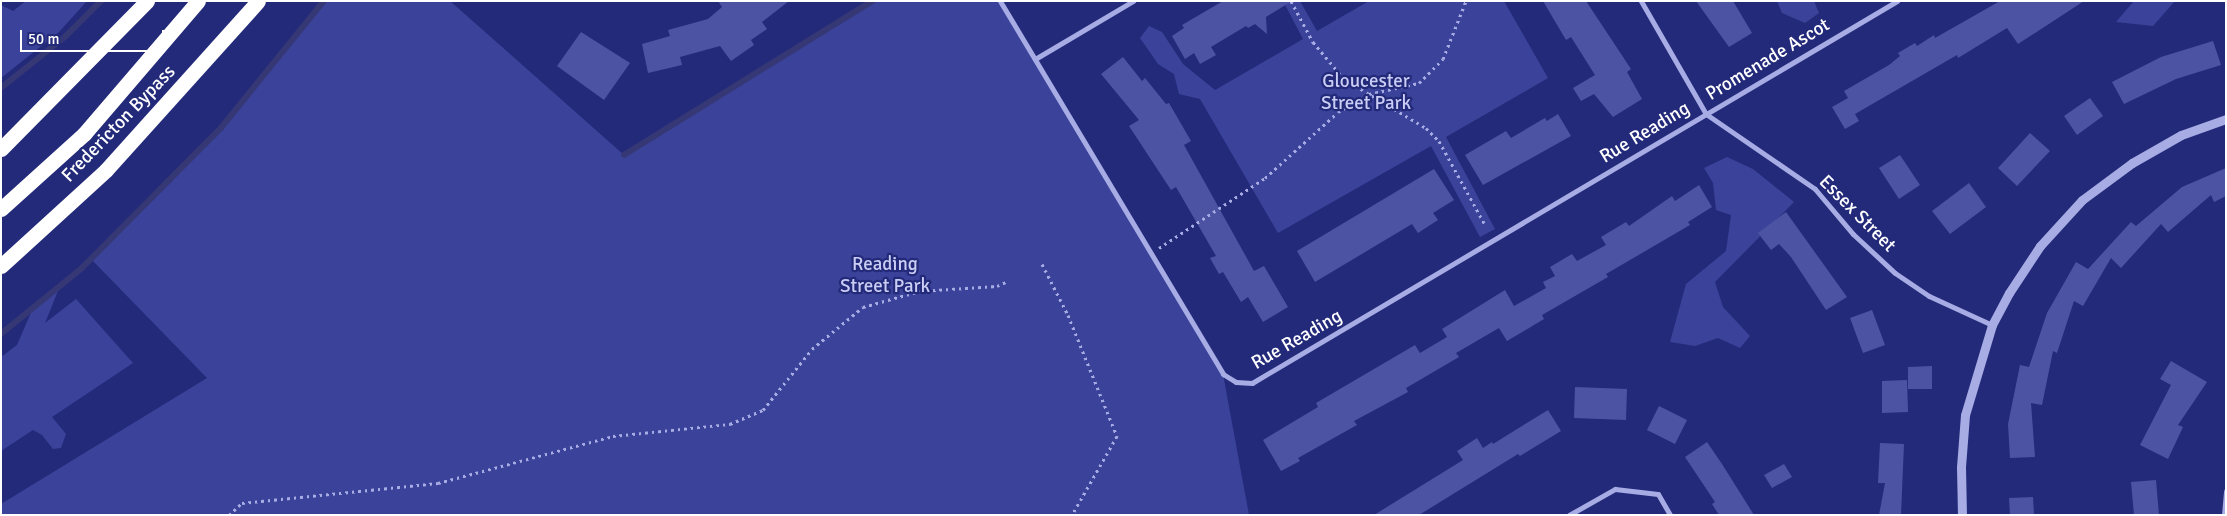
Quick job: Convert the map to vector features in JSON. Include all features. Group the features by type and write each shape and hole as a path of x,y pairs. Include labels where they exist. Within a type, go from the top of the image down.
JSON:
{"highway":[{"path":"1,149 147,1"},
{"name":"Fredericton Bypass","path":"1,209 84,134 198,1"},
{"name":"Fredericton Bypass","path":"4,265 106,170 258,1"}],"street":[{"name":"Rue Reading","path":"1000,1 1223,374 1236,382 1252,383 1706,114"},
{"path":"1035,59 1133,1"},
{"path":"1640,1 1706,114"},
{"name":"Promenade Ascot","path":"1706,114 1897,1"},
{"name":"Essex Street","path":"1706,114 1815,190 1853,234 1895,272 1929,296 1992,325"},
{"path":"1962,515 1960,467 1965,415 1977,367 1992,325 2040,246 2082,200 2132,163 2173,140 2226,119"},
{"path":"1569,515 1614,489 1658,494 1670,515"},
{"path":"2224,515 2226,492"}],"path":[{"path":"1292,1 1313,42 1344,79 1426,128 1439,141 1484,223"},
{"path":"1150,254 1264,178 1338,112 1369,94 1419,84 1443,59 1466,1"},
{"path":"1042,264 1068,315 1117,436 1072,515"},
{"path":"229,515 242,503 438,483 613,436 730,424 763,410 812,350 863,307 913,292 997,286 1008,281"}],"green space":[{"path":"26,1 87,1 59,32 1,78 1,5 13,11"},
{"name":"Reading Street Park","path":"324,1 450,1 624,155 872,1 1000,1 1223,374 1249,515 1,515 1,504 207,378 91,259 221,128"},
{"name":"Gloucester Street Park","path":"1283,1 1300,1 1317,31 1369,1 1504,1 1548,78 1446,137 1495,229 1480,237 1431,146 1278,233 1200,99 1179,94 1174,74 1158,64 1140,38 1149,26 1162,32 1183,64 1215,90 1303,39"},
{"path":"1777,1 1814,1 1819,13 1805,23 1782,13"},
{"path":"2134,1 2175,1 2153,26 2116,22"},
{"path":"1727,157 1753,169 1794,202 1715,282 1723,307 1750,336 1740,348 1718,338 1695,346 1670,342 1686,284 1726,251 1731,215 1716,210 1713,183 1704,168"},
{"path":"60,286 45,323 76,299 133,363 52,417 66,434 61,448 53,449 42,435 33,430 1,451 1,357 17,345 33,308"}],"building":[{"path":"718,1 789,1 762,22 767,29 751,40 754,45 731,61 720,46 680,57 682,65 648,73 642,44 670,36 668,30 708,19 722,7"},
{"path":"1223,1 1292,1 1266,17 1267,34 1255,24 1248,28 1246,26 1211,47 1216,55 1200,64 1194,53 1185,59 1172,36 1184,28 1182,25"},
{"path":"1543,1 1586,1 1631,69 1627,72 1642,99 1613,117 1594,94 1581,101 1573,88 1595,75 1571,37 1566,40"},
{"path":"1696,1 1733,1 1752,33 1729,47"},
{"path":"2000,1 2084,1 2018,44 2007,28 1958,58 1957,55 1855,114 1859,121 1845,129 1832,107 1848,98 1844,91 1889,65 1900,56 1898,53 1915,43 1917,46 1934,35 1935,38"},
{"path":"581,32 630,63 604,100 557,66"},
{"path":"2213,41 2221,65 2176,79 2124,104 2112,82 2161,57"},
{"path":"1123,57 1142,81 1145,78 1166,104 1169,103 1191,141 1184,145 1254,271 1264,266 1288,307 1263,322 1248,297 1241,302 1223,272 1219,274 1210,258 1216,256 1176,187 1171,190 1129,126 1139,120 1101,74"},
{"path":"2090,98 2103,116 2077,135 2064,116"},
{"path":"1558,114 1571,136 1483,185 1465,155 1506,131 1511,138 1545,118 1547,121"},
{"path":"2030,133 2050,151 2017,186 1998,168"},
{"path":"1900,155 1920,185 1899,199 1879,168"},
{"path":"2226,168 2226,196 2214,202 2211,195 2168,232 2161,224 2121,268 2111,258 2083,306 2074,301 2057,353 2053,351 2042,405 2031,403 2035,457 2010,458 2008,424 2020,365 2029,367 2047,313 2076,262 2088,269 2131,222 2136,226 2182,187"},
{"path":"1434,169 1454,200 1433,213 1438,220 1418,233 1412,224 1315,282 1297,251"},
{"path":"1969,183 1986,207 1950,234 1932,211"},
{"path":"1699,185 1712,207 1688,222 1690,225 1606,274 1608,277 1542,315 1544,319 1507,341 1499,328 1456,353 1459,357 1406,388 1408,392 1354,421 1357,425 1298,458 1300,461 1281,471 1263,440 1318,407 1316,403 1415,345 1420,353 1447,337 1442,329 1505,290 1514,306 1546,288 1543,282 1555,276 1550,267 1572,254 1577,261 1606,245 1601,237 1626,222 1629,226 1672,196 1675,201"},
{"path":"1786,212 1847,297 1826,310 1791,257 1779,244 1771,250 1758,233"},
{"path":"1872,310 1885,345 1863,353 1850,318"},
{"path":"2171,361 2207,382 2178,425 2183,427 2168,459 2140,445 2171,385 2160,379"},
{"path":"1932,366 1932,389 1908,389 1908,367"},
{"path":"1907,380 1908,412 1882,413 1882,381"},
{"path":"1575,387 1627,389 1626,420 1574,418"},
{"path":"1659,406 1687,420 1675,444 1647,430"},
{"path":"1548,410 1561,431 1520,456 1518,454 1419,515 1374,515 1463,460 1457,451 1477,438 1483,448 1492,442 1493,444"},
{"path":"1707,442 1754,515 1719,515 1712,504 1715,502 1685,457"},
{"path":"1880,443 1904,444 1901,515 1879,515 1885,483 1878,483"},
{"path":"1784,464 1792,477 1772,488 1764,475"},
{"path":"2156,480 2159,515 2134,515 2131,482"},
{"path":"2033,497 2034,515 2010,515 2009,498"}],"waterway":[{"path":"1,88 65,37 101,1"},
{"path":"1,334 81,269 221,128 324,1"},
{"path":"624,155 872,1"}]}
